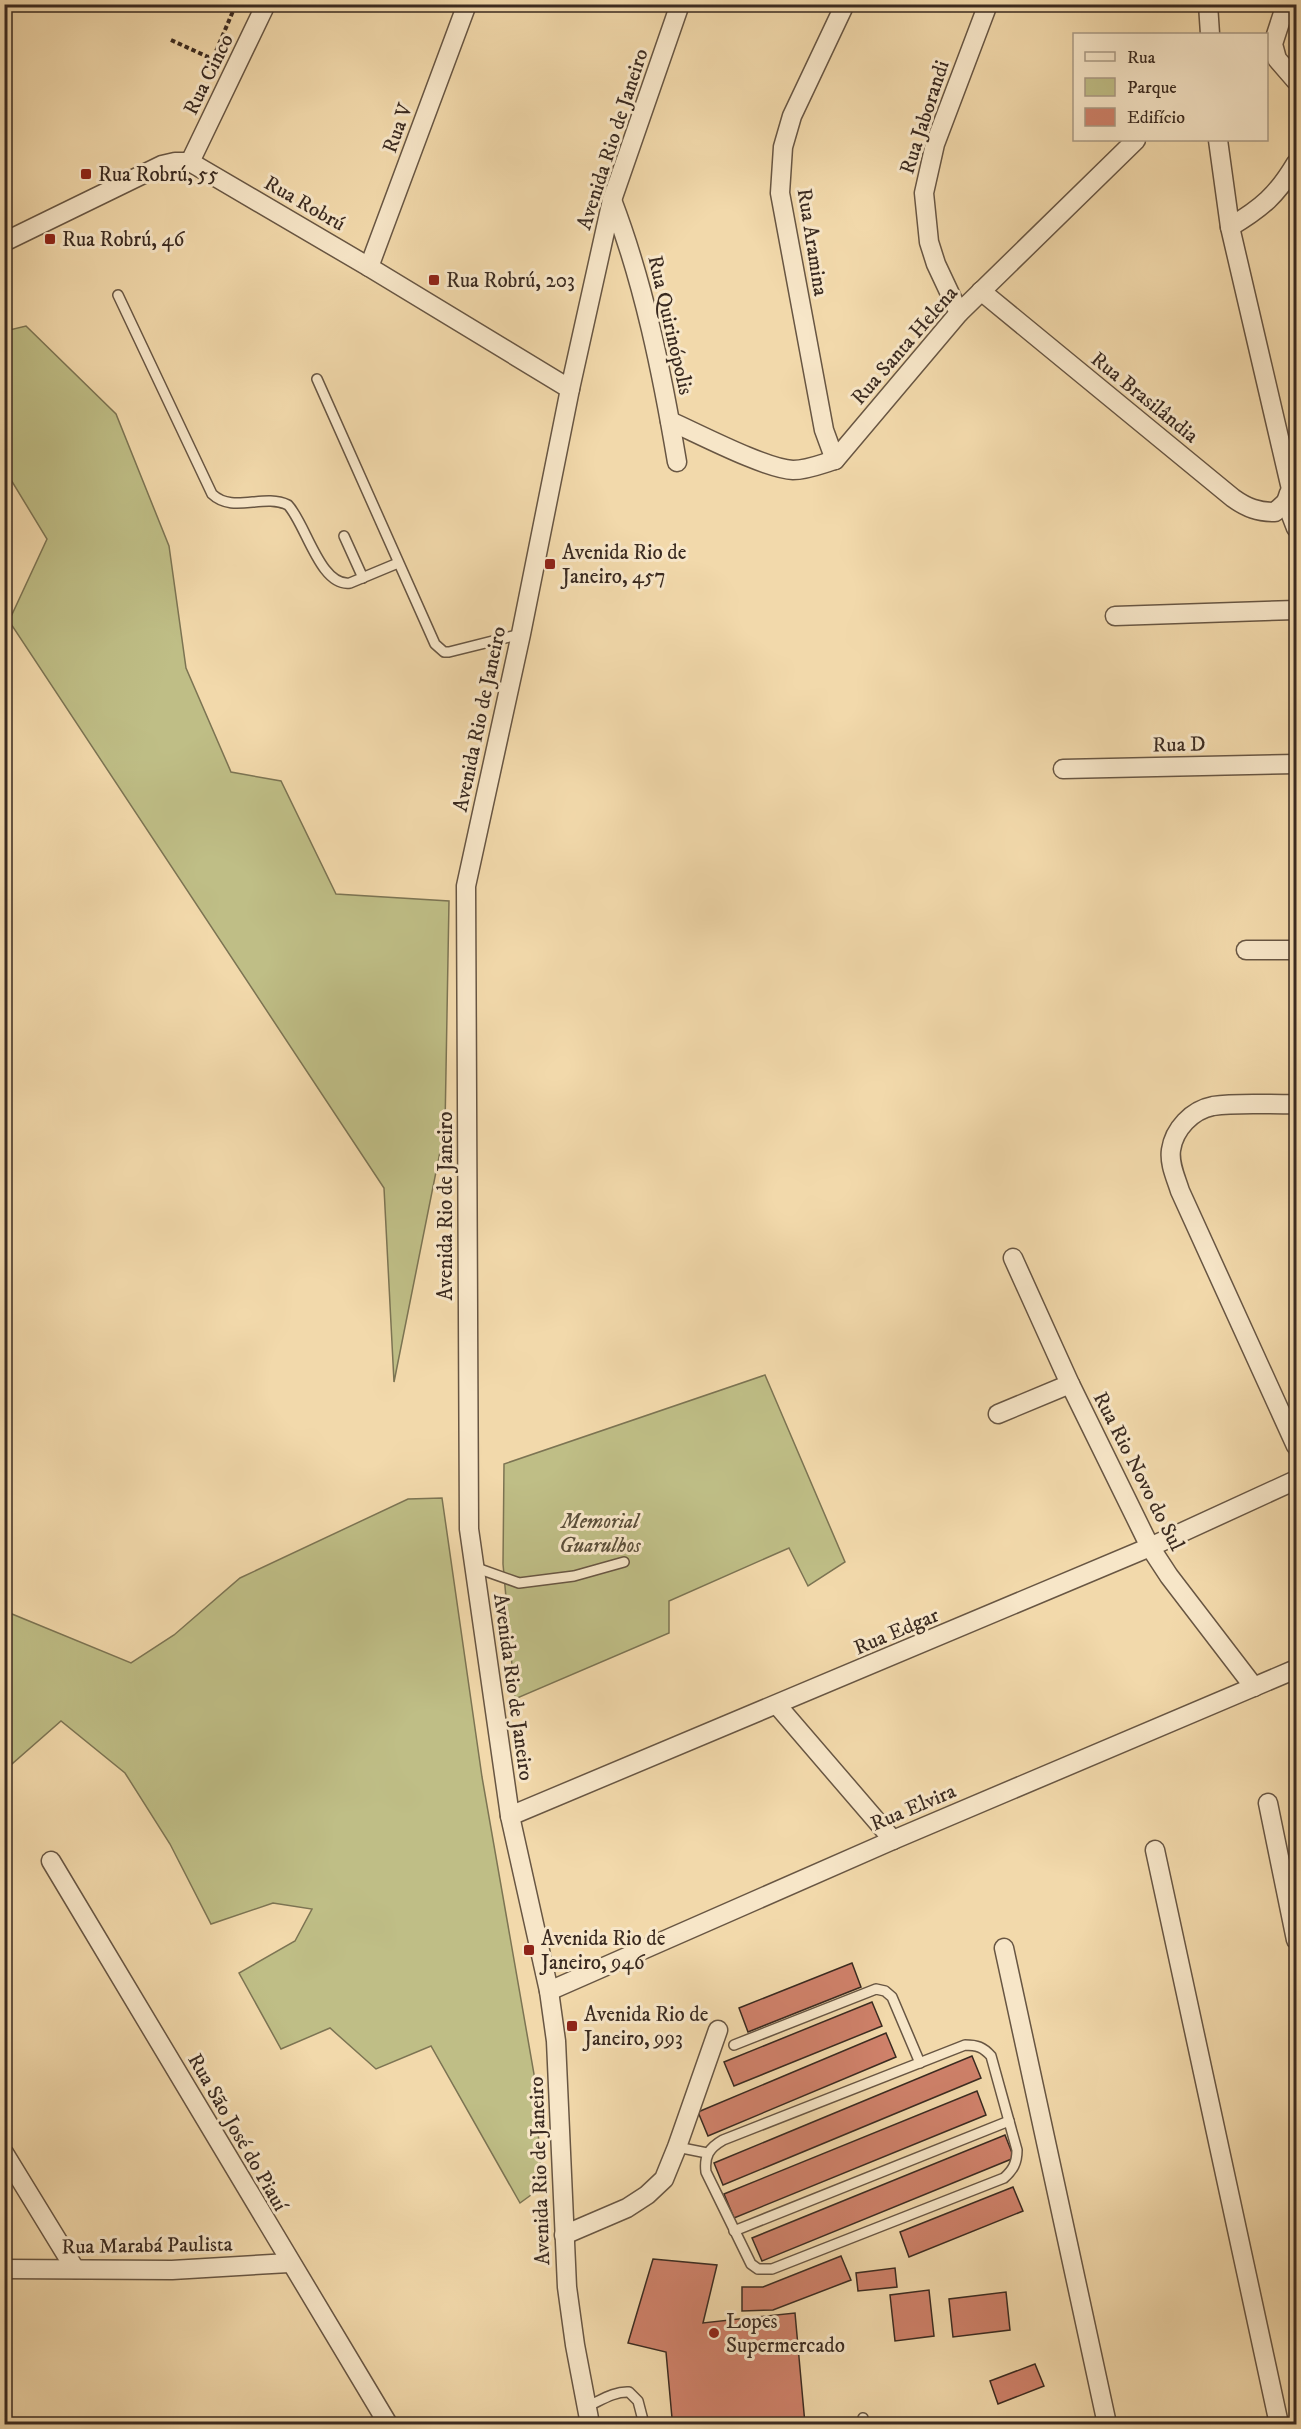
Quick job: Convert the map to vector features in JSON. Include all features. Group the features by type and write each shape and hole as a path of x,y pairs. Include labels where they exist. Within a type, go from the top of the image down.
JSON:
{"street":[{"name":"Rua Cinco","path":"190,162 266,4"},
{"name":"Rua V","path":"369,267 467,4"},
{"name":"Avenida Rio de Janeiro","path":"588,2416 574,2345 567,2287 556,2041 549,1991 510,1816 469,1518 466,886 612,200 680,4"},
{"name":"Rua Aramina","path":"835,460 824,430 780,193 783,147 792,116 845,4"},
{"name":"Rua Jaborandi","path":"959,313 936,264 929,242 924,193 935,144 988,4"},
{"path":"1208,4 1210,33"},
{"path":"1286,4 1273,44 1277,59 1296,81"},
{"name":"Rua Santa Helena","path":"835,460 959,313 1135,141"},
{"path":"1218,141 1230,227 1291,490 1296,528"},
{"path":"4,242 162,165 190,162"},
{"name":"Rua Robrú","path":"190,162 570,389"},
{"path":"1230,227 1260,208 1286,180 1296,163"},
{"name":"Rua Quirinópolis","path":"612,200 627,239 648,314 677,462"},
{"name":"Rua Brasilândia","path":"981,291 1246,507 1262,512 1275,512 1291,490"},
{"path":"670,422 770,465 792,470 810,468 835,460"},
{"path":"1115,616 1296,610"},
{"name":"Rua D","path":"1063,769 1296,764"},
{"path":"1246,950 1296,950"},
{"path":"1296,1104 1214,1106 1198,1111 1179,1130 1171,1150 1172,1168 1180,1191 1296,1446"},
{"name":"Rua Rio Novo do Sul","path":"1013,1258 1070,1384 1150,1547 1169,1576 1254,1687"},
{"path":"998,1414 1070,1384"},
{"name":"Rua Edgar","path":"510,1816 1150,1547 1296,1479"},
{"name":"Rua Elvira","path":"549,1991 893,1840 1296,1669"},
{"path":"777,1705 893,1840"},
{"path":"1268,1803 1296,1940"},
{"path":"1155,1850 1279,2424"},
{"name":"Rua São José do Piauí","path":"51,1861 289,2263 388,2424"},
{"path":"1004,1948 1107,2424"},
{"path":"564,2235 627,2208 648,2195 664,2179 718,2030"},
{"path":"4,2153 75,2269"},
{"name":"Rua Marabá Paulista","path":"4,2269 172,2270 289,2263"}],"lane":[{"path":"118,295 212,494 227,503 273,502 288,505 328,576 343,584 398,563"},
{"path":"316,380 439,649 449,652 521,634"},
{"path":"344,536 363,578"},
{"path":"474,1567 519,1583 574,1576 624,1562"},
{"path":"734,2044 876,1989 885,1991 892,1997 920,2063"},
{"path":"965,2045 984,2048 991,2056 1009,2121 1017,2150 1017,2160 1012,2171 1004,2178 772,2270 758,2269 751,2264 706,2172 707,2153 723,2140 965,2045"},
{"path":"734,2231 1009,2121"},
{"path":"677,2147 707,2153"},
{"path":"588,2416 611,2395 621,2391 629,2392 638,2401 644,2424"}],"path":[{"path":"171,40 208,57 214,56 236,4"}],"green space":[{"path":"26,326 116,414 169,546 186,668 231,772 281,781 336,894 449,901 445,1127 394,1382 384,1188 9,621 47,539 5,470 5,331"},
{"name":"Memorial Guarulhos","path":"765,1375 845,1562 808,1586 789,1548 669,1601 669,1633 515,1699 503,1564 504,1464"},
{"path":"442,1498 482,1777 534,2074 542,2187 520,2203 431,2046 376,2069 330,2028 281,2049 239,1973 295,1941 312,1909 273,1903 211,1924 170,1844 125,1773 61,1721 5,1770 5,1624 12,1614 131,1663 174,1635 240,1578 408,1499"}],"building":[{"path":"852,1963 861,1987 748,2032 739,2008"},
{"path":"872,2002 882,2026 734,2086 724,2062"},
{"path":"886,2033 896,2057 708,2136 698,2112"},
{"path":"972,2056 981,2078 723,2185 714,2163"},
{"path":"977,2091 986,2115 734,2218 724,2194"},
{"path":"1005,2135 1014,2158 762,2261 752,2238"},
{"path":"1013,2187 1023,2211 909,2257 900,2232"},
{"path":"841,2256 851,2280 773,2310 742,2311 742,2287 763,2287"},
{"name":"Lopes Supermercado","path":"653,2259 717,2265 703,2323 795,2313 805,2424 658,2424 657,2420 672,2418 666,2352 628,2343"},
{"path":"895,2268 897,2287 858,2291 856,2273"},
{"path":"929,2290 934,2336 895,2341 890,2295"},
{"path":"1006,2292 1010,2330 953,2337 949,2299"},
{"path":"1035,2364 1044,2386 998,2404 990,2381"}],"place":[{"name":"Rua Robrú, 55","path":"86,174"},
{"name":"Rua Robrú, 46","path":"50,239"},
{"name":"Rua Robrú, 203","path":"434,280"},
{"name":"Avenida Rio de Janeiro, 457","path":"550,564"},
{"name":"Avenida Rio de Janeiro, 946","path":"529,1950"},
{"name":"Avenida Rio de Janeiro, 993","path":"572,2026"},
{"name":"Lopes Supermercado","path":"714,2333"}]}
